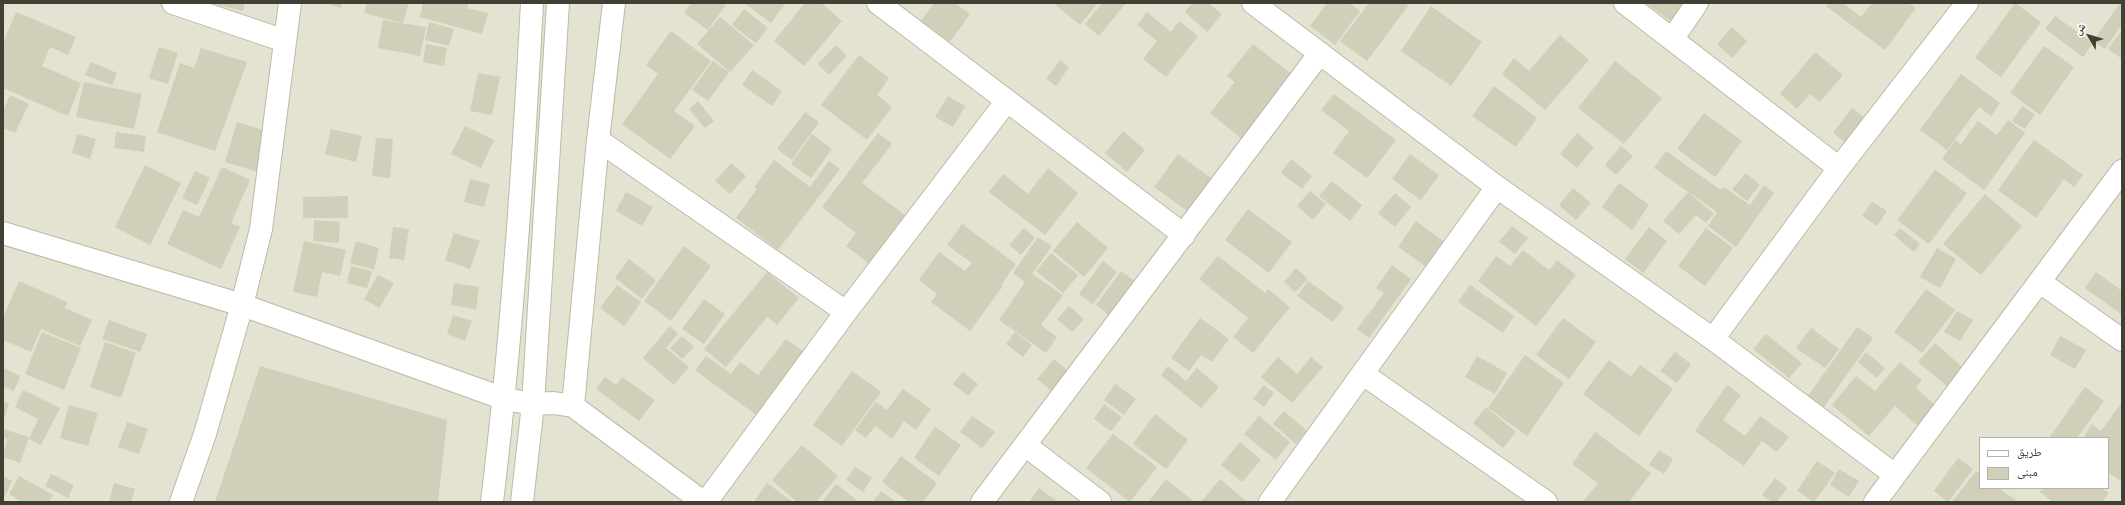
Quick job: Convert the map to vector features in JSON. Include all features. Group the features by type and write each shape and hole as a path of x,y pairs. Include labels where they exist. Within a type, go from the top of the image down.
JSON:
{"street":[{"path":"173,3 285,41"},
{"path":"181,502 205,434 242,305 261,229 290,3"},
{"path":"492,502 504,399 526,116 532,3"},
{"path":"522,502 533,404 558,3"},
{"path":"573,406 598,140 614,3"},
{"path":"878,3 1006,102 1184,235"},
{"path":"1625,3 1673,38 1839,168"},
{"path":"1673,38 1697,3"},
{"path":"1713,339 1839,168 1967,3"},
{"path":"1267,7 1320,53 1497,187 1713,339 1895,475"},
{"path":"982,502 1320,53"},
{"path":"3,233 242,305 504,399 533,404 554,403 573,406 704,502 1006,102"},
{"path":"598,140 846,312"},
{"path":"1875,502 2122,171"},
{"path":"1270,502 1497,187"},
{"path":"2040,282 2122,340"},
{"path":"1363,374 1546,502"},
{"path":"1025,445 1100,502"}],"shaded area":[{"path":"3,3 2122,3 2122,502 3,502"}],"building":[{"path":"211,3 245,3 243,11"},
{"path":"325,3 342,3 341,8"},
{"path":"367,3 409,3 403,23 364,13"},
{"path":"423,3 469,3 467,8 488,13 482,34 420,17"},
{"path":"691,3 727,3 708,30 684,13"},
{"path":"744,3 786,3 771,23"},
{"path":"805,3 821,3 842,21 804,66 774,41"},
{"path":"934,3 955,3 970,14 950,42 921,21"},
{"path":"1053,3 1098,3 1080,25"},
{"path":"1102,3 1126,3 1099,36 1085,24"},
{"path":"1192,3 1208,3 1222,14 1207,32 1185,12"},
{"path":"1327,3 1349,3 1360,11 1335,45 1310,26"},
{"path":"1369,3 1410,3 1367,61 1340,41"},
{"path":"1646,3 1692,3 1676,25"},
{"path":"1829,3 1843,3 1861,17 1872,3 1908,3 1916,8 1885,50 1826,6"},
{"path":"2015,3 2041,22 2001,77 1975,58"},
{"path":"2120,3 2122,3 2122,24 2105,49 2093,41"},
{"path":"1431,6 1482,42 1451,86 1401,51"},
{"path":"744,9 768,28 756,43 732,25"},
{"path":"16,12 76,37 68,55 50,47 42,66 81,83 68,116 3,88 3,43"},
{"path":"1147,12 1171,32 1179,21 1198,36 1166,77 1143,59 1157,41 1137,25"},
{"path":"2055,16 2093,43 2083,57 2045,29"},
{"path":"720,17 754,45 730,72 697,44"},
{"path":"383,20 426,27 420,56 378,48"},
{"path":"429,22 454,29 449,46 425,40"},
{"path":"1732,27 1747,41 1732,58 1717,44"},
{"path":"2122,30 2122,59 2108,49"},
{"path":"671,31 711,61 674,111 695,126 670,159 622,124 658,74 646,65"},
{"path":"1560,35 1589,60 1545,110 1502,74 1514,58 1529,71"},
{"path":"426,44 447,48 444,66 423,62"},
{"path":"1253,44 1293,75 1242,139 1210,113 1235,82 1227,76"},
{"path":"836,45 847,56 829,75 818,64"},
{"path":"2044,46 2074,67 2040,115 2010,93"},
{"path":"159,47 178,53 168,84 149,78"},
{"path":"201,48 247,62 215,151 157,132 180,63 194,68"},
{"path":"1815,52 1843,75 1820,102 1810,94 1797,109 1780,94"},
{"path":"859,55 889,78 877,95 892,107 867,140 821,105"},
{"path":"1060,60 1069,67 1056,86 1046,79"},
{"path":"713,61 729,72 708,101 692,90"},
{"path":"1615,61 1662,98 1624,144 1578,108"},
{"path":"91,62 117,73 112,85 85,75"},
{"path":"752,70 782,91 772,106 742,85"},
{"path":"478,73 500,77 492,115 470,111"},
{"path":"1961,74 2000,103 1991,116 1979,107 1947,150 1920,130"},
{"path":"84,82 142,94 134,129 76,117"},
{"path":"1494,86 1537,118 1516,147 1472,116"},
{"path":"1334,94 1396,140 1367,178 1333,153 1349,131 1321,110"},
{"path":"10,95 29,104 15,133 3,128 3,111"},
{"path":"948,96 965,106 953,127 935,117"},
{"path":"698,101 714,121 705,128 689,109"},
{"path":"2022,106 2035,114 2025,129 2012,121"},
{"path":"1852,108 1869,121 1850,146 1833,133"},
{"path":"805,112 819,122 792,160 777,149"},
{"path":"1704,113 1742,141 1715,177 1677,149"},
{"path":"2008,120 2025,133 1984,190 1942,159 1955,140 1961,144 1978,121 1997,135"},
{"path":"237,122 273,133 261,173 225,162"},
{"path":"465,126 494,140 481,168 451,154"},
{"path":"331,129 362,136 356,162 325,154"},
{"path":"1123,131 1145,150 1127,172 1105,153"},
{"path":"116,132 146,136 144,152 114,148"},
{"path":"878,133 892,144 862,183 909,218 872,266 846,246 856,233 822,207"},
{"path":"1577,133 1594,147 1577,168 1560,154"},
{"path":"77,134 96,139 90,159 72,153"},
{"path":"812,134 832,149 811,178 791,164"},
{"path":"376,138 393,139 390,178 372,176"},
{"path":"2034,140 2083,175 2074,187 2064,179 2036,218 1998,190"},
{"path":"1621,146 1633,156 1616,175 1605,165"},
{"path":"1666,151 1721,190 1724,187 1750,205 1764,185 1774,193 1736,247 1708,226 1717,212 1654,168"},
{"path":"1178,154 1214,180 1190,213 1154,187"},
{"path":"1410,154 1439,175 1421,200 1392,179"},
{"path":"1291,159 1312,176 1302,189 1281,173"},
{"path":"774,160 810,187 829,161 840,169 778,250 736,218 757,189 754,187"},
{"path":"731,163 746,176 730,194 715,181"},
{"path":"145,165 181,183 150,245 115,227"},
{"path":"222,167 250,180 231,223 240,227 221,269 167,244 183,210 199,217"},
{"path":"1048,168 1078,193 1045,235 989,192 1003,174 1028,194"},
{"path":"1935,170 1967,193 1929,244 1897,220"},
{"path":"195,171 210,178 197,205 182,198"},
{"path":"1746,173 1760,185 1747,201 1732,189"},
{"path":"470,179 490,184 484,207 464,202"},
{"path":"1332,181 1362,205 1350,221 1319,196"},
{"path":"1619,183 1649,205 1632,230 1602,207"},
{"path":"1573,188 1591,203 1576,220 1559,205"},
{"path":"1310,191 1326,204 1313,220 1297,206"},
{"path":"626,192 653,207 642,226 616,211"},
{"path":"1688,192 1714,214 1706,223 1696,215 1679,234 1663,221"},
{"path":"1395,193 1411,207 1395,227 1378,213"},
{"path":"1985,194 2022,226 1981,275 1943,244"},
{"path":"348,196 348,218 303,218 303,197"},
{"path":"1872,202 1887,211 1877,226 1862,216"},
{"path":"1248,209 1292,242 1269,273 1225,240"},
{"path":"314,220 340,222 339,243 313,241"},
{"path":"1416,221 1446,243 1428,268 1398,247"},
{"path":"1077,222 1108,248 1084,277 1053,251"},
{"path":"962,224 1016,264 1001,285 1003,286 970,331 931,302 937,294 919,280 939,252 965,271 972,263 947,245"},
{"path":"1512,226 1528,238 1515,254 1499,242"},
{"path":"393,227 409,229 404,260 389,258"},
{"path":"1649,227 1667,241 1643,273 1625,259"},
{"path":"1024,228 1035,238 1021,255 1009,245"},
{"path":"1706,228 1733,248 1705,286 1678,266"},
{"path":"1900,228 1920,244 1914,252 1894,235"},
{"path":"454,233 480,241 470,269 445,260"},
{"path":"1038,237 1052,246 1032,274 1063,295 1041,325 1057,337 1046,353 999,320 1025,282 1013,273"},
{"path":"304,241 346,250 340,276 322,272 317,297 293,292"},
{"path":"356,241 379,248 374,270 350,263"},
{"path":"684,246 711,266 671,321 644,301"},
{"path":"1937,248 1956,259 1940,288 1920,277"},
{"path":"1523,250 1549,270 1557,260 1576,275 1536,326 1478,281 1496,256 1510,266"},
{"path":"1051,253 1078,275 1063,293 1036,271"},
{"path":"1218,256 1265,293 1268,289 1290,307 1253,353 1233,337 1248,318 1199,279"},
{"path":"629,259 656,280 642,299 615,278"},
{"path":"1103,261 1117,272 1093,304 1079,294"},
{"path":"1392,265 1411,279 1369,338 1357,329 1384,293 1376,288"},
{"path":"351,266 372,271 367,288 347,283"},
{"path":"1296,268 1308,279 1295,292 1284,282"},
{"path":"1121,271 1136,282 1111,317 1096,305"},
{"path":"767,272 799,298 777,325 767,317 726,367 704,349"},
{"path":"2096,272 2122,291 2122,315 2085,288"},
{"path":"378,275 394,283 379,308 364,299"},
{"path":"19,281 67,302 65,308 92,320 80,346 41,329 31,352 3,340 3,318"},
{"path":"1308,281 1344,307 1333,322 1297,296"},
{"path":"454,283 479,287 476,309 451,305"},
{"path":"617,285 641,302 624,326 600,308"},
{"path":"1470,285 1514,316 1503,333 1458,302"},
{"path":"1926,289 1955,310 1922,353 1894,332"},
{"path":"704,299 725,314 704,344 682,329"},
{"path":"1069,306 1084,319 1072,332 1057,319"},
{"path":"1957,311 1973,320 1960,341 1944,332"},
{"path":"453,315 472,321 465,341 447,334"},
{"path":"1200,318 1229,339 1212,362 1201,355 1189,371 1171,358"},
{"path":"1563,318 1596,342 1569,379 1536,355"},
{"path":"109,320 147,334 140,352 102,339"},
{"path":"670,326 678,334 666,348 689,367 674,385 643,358"},
{"path":"1857,327 1873,338 1824,407 1808,396"},
{"path":"1811,328 1839,349 1825,368 1796,348"},
{"path":"42,332 81,348 64,390 25,374"},
{"path":"1015,332 1032,345 1023,357 1006,344"},
{"path":"1766,334 1802,363 1789,378 1753,349"},
{"path":"682,336 694,347 682,359 670,348"},
{"path":"2060,336 2086,350 2075,369 2050,355"},
{"path":"786,339 807,354 760,418 695,370 706,356 731,374 740,362 758,375"},
{"path":"105,342 136,353 121,398 90,387"},
{"path":"1935,343 1962,367 1947,386 1918,362"},
{"path":"1675,352 1691,364 1677,383 1660,371"},
{"path":"1866,352 1885,368 1877,378 1858,362"},
{"path":"1525,355 1564,383 1527,436 1488,408"},
{"path":"1477,356 1507,373 1495,394 1465,377"},
{"path":"1278,357 1297,374 1311,357 1323,367 1292,403 1261,377"},
{"path":"1054,359 1072,374 1055,394 1037,379"},
{"path":"1609,360 1631,377 1640,365 1673,389 1639,436 1583,394"},
{"path":"1900,362 1922,380 1916,388 1936,406 1919,427 1895,406 1869,436 1832,405 1856,376 1875,391"},
{"path":"260,366 447,420 438,502 215,502"},
{"path":"1168,366 1186,381 1197,368 1219,387 1201,408 1161,375"},
{"path":"3,368 20,376 14,391 3,386"},
{"path":"852,371 881,392 842,446 813,425"},
{"path":"963,372 978,384 968,396 953,384"},
{"path":"605,377 616,385 622,377 655,400 639,421 596,389"},
{"path":"1115,384 1136,399 1124,415 1104,400"},
{"path":"1264,385 1274,393 1264,407 1253,399"},
{"path":"1727,385 1741,395 1723,420 1745,436 1760,416 1789,437 1777,452 1762,441 1744,466 1695,431"},
{"path":"2085,387 2104,401 2078,437 2050,437"},
{"path":"903,389 931,409 916,430 904,421 892,439 875,426 866,438 855,430 876,402 887,410"},
{"path":"23,390 60,408 41,445 29,439 38,419 15,407"},
{"path":"3,402 9,404 3,422"},
{"path":"2122,402 2122,482 2109,473 2109,437 2084,437 2092,424 2101,431"},
{"path":"1104,404 1122,417 1111,431 1094,419"},
{"path":"69,405 98,413 88,446 60,438"},
{"path":"1486,407 1516,432 1503,448 1473,423"},
{"path":"1284,411 1307,431 1296,444 1273,424"},
{"path":"1155,414 1188,440 1166,469 1133,444"},
{"path":"972,416 995,432 982,448 960,432"},
{"path":"1259,416 1290,442 1276,460 1244,434"},
{"path":"127,422 148,429 139,454 118,447"},
{"path":"935,427 961,445 939,476 914,458"},
{"path":"3,429 29,437 20,463 3,457 7,439 3,438"},
{"path":"1595,432 1651,473 1629,502 1583,502 1598,483 1572,464"},
{"path":"1113,434 1157,467 1130,502 1086,468"},
{"path":"1240,442 1261,460 1242,482 1221,465"},
{"path":"802,445 838,476 816,502 797,502 772,480"},
{"path":"1659,450 1673,459 1664,474 1649,465"},
{"path":"901,456 937,483 923,502 909,502 882,482"},
{"path":"1958,458 1973,469 1948,502 1934,491"},
{"path":"1817,461 1835,473 1814,502 1797,491"},
{"path":"855,467 872,478 863,492 846,480"},
{"path":"1839,469 1859,481 1849,497 1830,485"},
{"path":"1976,471 1979,472 1979,489 2000,489 2018,502 1952,502"},
{"path":"51,474 74,485 68,498 45,486"},
{"path":"3,476 12,481 3,500"},
{"path":"19,476 53,495 48,502 22,502 9,494"},
{"path":"1775,478 1787,488 1777,502 1772,502 1762,495"},
{"path":"1166,479 1194,502 1148,502"},
{"path":"1220,479 1247,502 1201,502"},
{"path":"114,483 135,489 131,502 109,502"},
{"path":"767,483 793,502 757,502 755,500"},
{"path":"836,484 858,501 858,502 822,502"},
{"path":"1039,488 1058,502 1029,502"},
{"path":"2042,489 2103,489 2109,493 2102,502 2053,502 2040,492"},
{"path":"881,491 896,502 873,502"}]}
